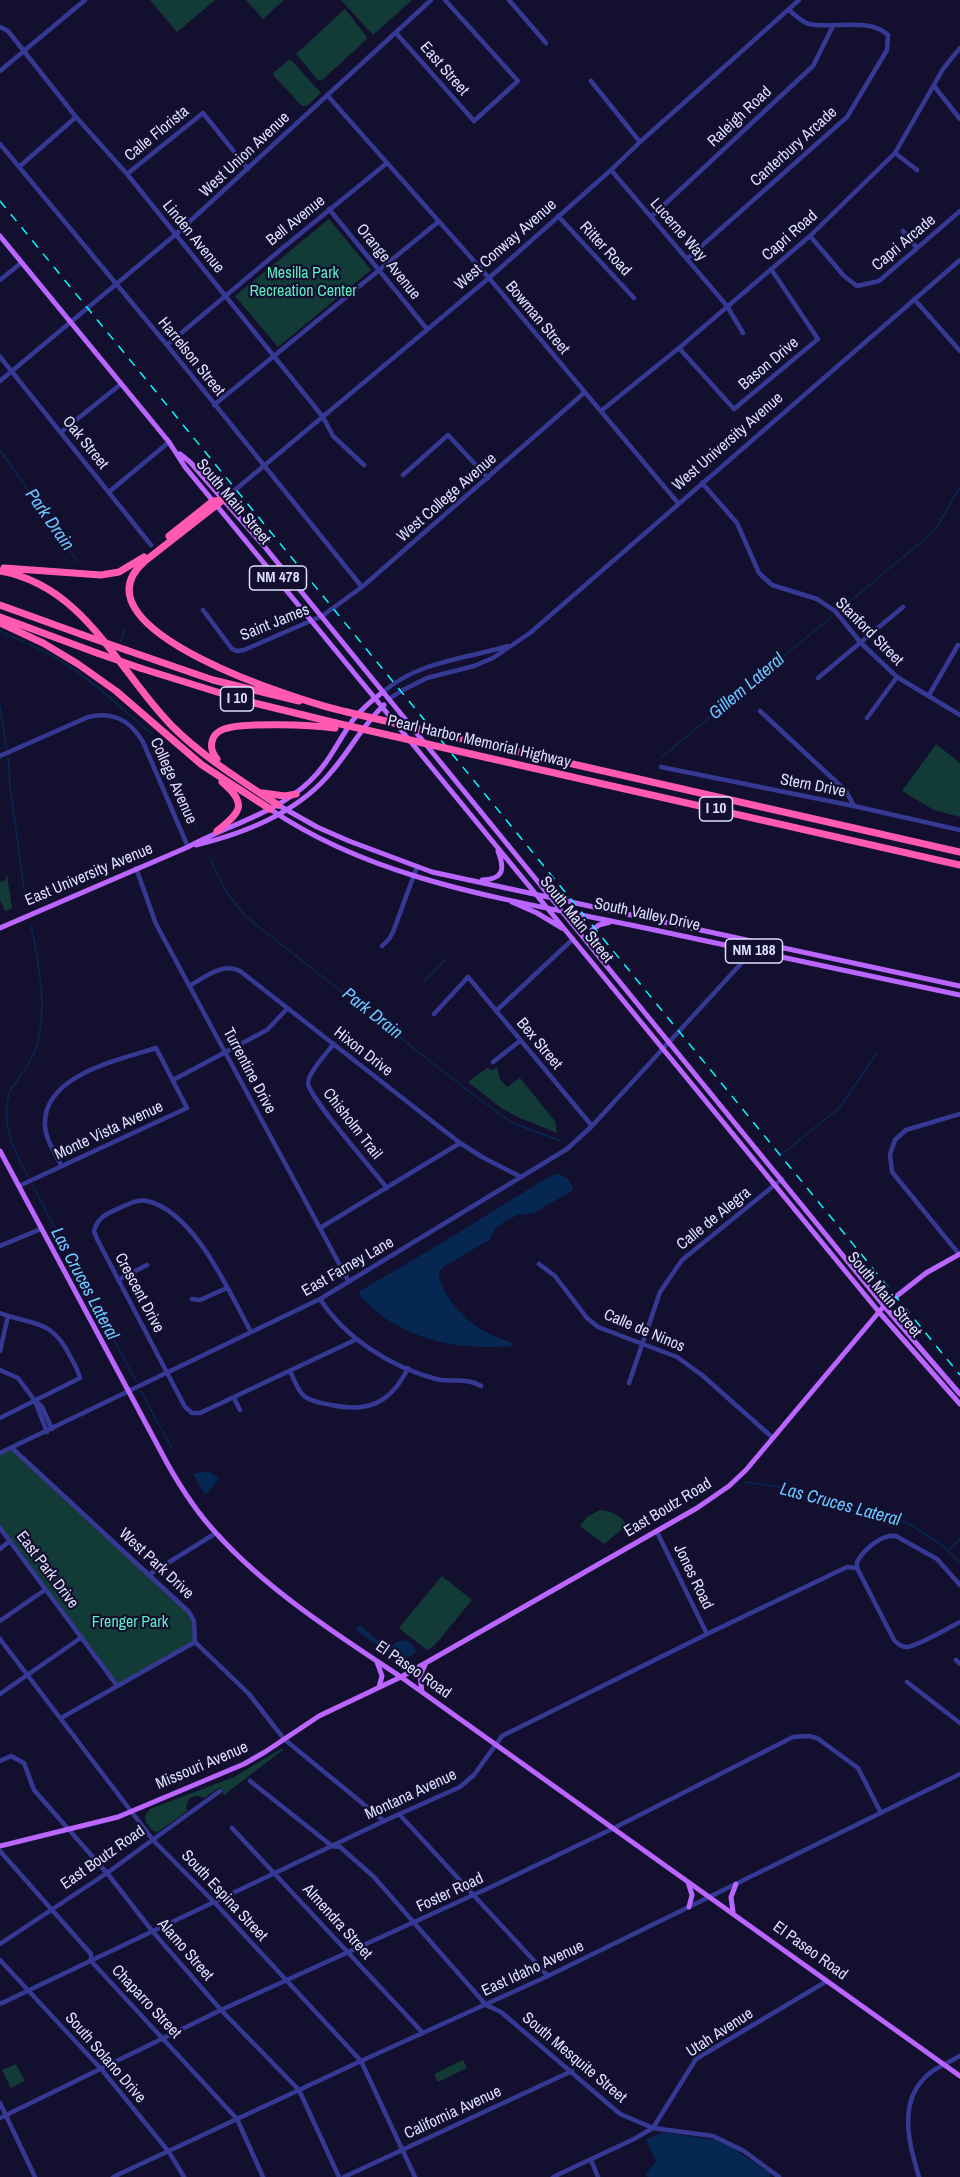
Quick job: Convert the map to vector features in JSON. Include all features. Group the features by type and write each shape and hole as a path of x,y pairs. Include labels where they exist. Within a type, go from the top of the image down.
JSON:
{"highway":[{"path":"0,569 96,575 119,572 143,558 218,502"},
{"path":"218,502 137,568 131,578 129,588 133,605 144,621 154,630 206,661 252,682 316,705"},
{"path":"0,569 50,589 74,607 89,622 150,701 170,723 192,744 278,805"},
{"name":"I 10","path":"0,604 213,680 316,705"},
{"name":"Pearl Harbor Memorial Highway","path":"0,618 140,668 246,701 335,725 960,865"},
{"path":"0,623 43,643 87,670 123,696 234,792 239,808 236,816 218,831"},
{"name":"Pearl Harbor Memorial Highway","path":"316,705 960,852"},
{"path":"232,773 213,755 213,739 223,729 335,725"},
{"path":"202,765 270,809"},
{"path":"258,792 285,796 296,794"}],"main road":[{"name":"South Main Street","path":"0,236 169,442 185,467 322,616 884,1305 960,1394"},
{"name":"South Main Street","path":"174,450 190,462 218,502 375,698 879,1312 960,1404"},
{"name":"West University Avenue","path":"375,698 383,692"},
{"name":"East University Avenue","path":"0,927 188,847 218,831 278,805 296,794 318,773 331,757 354,719 375,698"},
{"name":"West University Avenue","path":"382,706 389,699"},
{"name":"East University Avenue","path":"188,847 223,838 278,815 303,800 337,766 367,722 382,706"},
{"name":"South Valley Drive","path":"278,805 331,834 417,867 552,899 960,986"},
{"name":"South Valley Drive","path":"270,809 327,842 414,875 548,908 960,996"},
{"path":"471,881 490,880 499,874 502,866 497,846"},
{"path":"499,897 537,913 567,932"},
{"path":"592,948 591,935 594,928 613,921"},
{"name":"El Paseo Road","path":"0,1151 177,1481 216,1533 262,1577 339,1636 496,1744 960,2076"},
{"name":"East Boutz Road","path":"401,1677 657,1532 729,1486 773,1438 884,1305 926,1273 960,1254"},
{"path":"377,1660 382,1676 379,1688"},
{"path":"422,1692 420,1673 426,1662"},
{"name":"Missouri Avenue","path":"0,1846 132,1811 244,1764 319,1716 401,1677"},
{"path":"687,1880 692,1895 689,1907"},
{"path":"734,1913 731,1897 736,1884"}],"street":[{"path":"0,71 85,0"},
{"name":"West Union Avenue","path":"0,381 175,235 431,0"},
{"name":"East Street","path":"396,33 474,121 518,81 445,0"},
{"path":"509,0 546,43"},
{"name":"West Conway Avenue","path":"218,502 489,278 799,0"},
{"path":"789,10 806,23 833,26"},
{"name":"Canterbury Arcade","path":"688,258 847,117 887,50 888,35 882,29 872,25 833,26"},
{"name":"Raleigh Road","path":"651,217 813,66 833,26"},
{"name":"Linden Avenue","path":"0,27 8,31 76,117 127,174 323,417 333,436 364,465"},
{"name":"Capri Road","path":"601,411 810,236 895,153 943,69 960,48"},
{"path":"591,81 640,142"},
{"path":"934,86 960,118"},
{"name":"Bowman Street","path":"327,96 489,278 678,503"},
{"name":"Calle Florista","path":"127,174 203,113 248,169"},
{"path":"19,167 76,117"},
{"name":"Harrelson Street","path":"0,144 167,345 362,587"},
{"path":"895,153 917,170"},
{"name":"Bell Avenue","path":"167,345 387,163"},
{"name":"Lucerne Way","path":"612,170 727,306 743,333"},
{"name":"Orange Avenue","path":"329,209 427,329"},
{"name":"Capri Arcade","path":"810,236 844,276 857,286 879,281 960,212"},
{"name":"Ritter Road","path":"558,216 634,298"},
{"path":"214,405 438,222"},
{"path":"903,231 917,248"},
{"name":"West University Avenue","path":"389,699 427,678 474,666 493,658 530,633 960,260"},
{"path":"0,280 21,263"},
{"name":"Bason Drive","path":"679,348 734,409 818,339 771,269"},
{"path":"914,299 960,351"},
{"name":"Oak Street","path":"0,357 151,545"},
{"path":"62,432 121,384"},
{"name":"West College Avenue","path":"322,616 362,587 584,393"},
{"path":"404,475 448,435 488,478"},
{"path":"109,492 169,442"},
{"name":"Stanford Street","path":"702,483 737,523 759,573 772,585 817,599 826,605 897,677 960,715"},
{"path":"818,678 903,606"},
{"name":"Saint James","path":"203,610 232,649 237,651 322,616"},
{"name":"West University Avenue","path":"383,692 406,676 437,663 513,644"},
{"path":"929,695 958,645"},
{"path":"867,718 897,677"},
{"path":"760,711 846,791 854,806"},
{"name":"College Avenue","path":"0,756 88,717 107,715 127,721 143,742 188,847"},
{"name":"Stern Drive","path":"661,767 960,830"},
{"path":"382,946 392,934 417,867"},
{"name":"Turrentine Drive","path":"136,868 156,924 349,1282"},
{"path":"496,1011 573,939"},
{"name":"East Farney Lane","path":"0,1453 320,1299 567,1149 592,1126 760,943"},
{"name":"Hixon Drive","path":"189,986 222,969 234,969 460,1143 521,1177"},
{"name":"Bex Street","path":"434,1014 468,977 592,1126"},
{"name":"Monte Vista Avenue","path":"19,1186 187,1108 173,1080 267,1030 288,1009"},
{"path":"493,1062 520,1041"},
{"name":"Chisholm Trail","path":"334,1044 309,1077 309,1087 322,1107 387,1188"},
{"path":"61,1165 46,1133 46,1118 52,1100 65,1086 90,1070 156,1048 173,1080"},
{"path":"960,1114 906,1130 896,1140 890,1154 892,1172 960,1254"},
{"path":"320,1228 460,1143"},
{"name":"Calle de Alegra","path":"629,1383 660,1292 682,1260 782,1179"},
{"name":"Crescent Drive","path":"251,1332 202,1244 193,1232 170,1213 146,1201 137,1201 107,1214 96,1224 94,1231 97,1239 185,1407 192,1413 200,1413 234,1398 357,1339"},
{"path":"0,1246 41,1229"},
{"name":"Calle de Ninos","path":"539,1264 555,1276 587,1318 598,1326 662,1349 691,1366 773,1438"},
{"path":"118,1280 147,1265"},
{"path":"192,1299 200,1300 227,1288"},
{"path":"320,1299 331,1316 377,1353 438,1379 473,1381 481,1386"},
{"path":"0,1313 36,1323 54,1332 65,1346 80,1378 0,1418"},
{"path":"0,1351 8,1316"},
{"path":"290,1371 298,1389 305,1397 349,1409 376,1404 390,1395 401,1383 408,1368"},
{"path":"0,1370 18,1378 42,1407 49,1430"},
{"path":"234,1398 240,1410"},
{"name":"West Park Drive","path":"12,1448 189,1612 194,1622 195,1642"},
{"name":"East Park Drive","path":"0,1528 118,1685"},
{"name":"Jones Road","path":"657,1532 707,1634"},
{"path":"150,1574 216,1533"},
{"path":"960,1585 937,1559 896,1536 889,1535 881,1538 858,1558 857,1568 894,1640 899,1645 908,1647 916,1644 960,1622"},
{"path":"0,1549 10,1541"},
{"name":"Montana Avenue","path":"0,2004 460,1787 469,1781 502,1736 847,1567 857,1568"},
{"path":"0,1621 46,1589"},
{"path":"0,1694 82,1637"},
{"name":"South Espina Street","path":"0,1640 153,1840 215,1903 361,2061 415,2177"},
{"path":"61,1718 195,1642 249,1694 284,1739 384,1821"},
{"path":"907,1682 960,1723"},
{"name":"Foster Road","path":"0,2118 221,2010 474,1895 801,1735 822,1741 858,1768 881,1813"},
{"name":"Alamo Street","path":"0,1761 6,1756 21,1760 34,1790 107,1873 153,1932 221,2010 299,2090 339,2177"},
{"name":"East Idaho Avenue","path":"113,2177 548,1976 960,1774"},
{"name":"South Mesquite Street","path":"250,1781 332,1846 340,1847 374,1878 486,2005 501,2012 620,2114 653,2128 713,2136 744,2151 779,2177"},
{"name":"East Boutz Road","path":"0,1944 107,1873 220,1791"},
{"path":"399,1814 548,1976"},
{"name":"Almendra Street","path":"232,1828 423,2033"},
{"name":"Chaparro Street","path":"0,1851 91,1954 91,1961 237,2119 263,2177"},
{"name":"South Solano Drive","path":"0,1960 102,2070 169,2152 184,2177"},
{"name":"Utah Avenue","path":"553,2177 566,2174 653,2128 696,2059 827,1981"},
{"path":"919,2177 912,2151 908,2120 916,2090 920,2082 930,2073 960,2056"},
{"name":"California Avenue","path":"344,2177 572,2071"},
{"path":"0,2103 35,2177"},
{"path":"591,2160 598,2177"}],"green space":[{"path":"150,0 215,0 177,32"},
{"path":"246,0 284,0 263,19"},
{"path":"341,0 412,0 373,35"},
{"path":"345,9 367,37 366,40 322,80 318,80 296,54"},
{"path":"290,59 321,93 307,106 302,106 274,76 273,73"},
{"name":"Mesilla Park Recreation Center","path":"329,219 371,270 278,347 235,296"},
{"path":"936,744 960,763 960,817 934,810 902,791"},
{"path":"7,876 12,908 5,911 0,900 0,882 6,880"},
{"path":"487,1068 491,1070 497,1068 500,1079 507,1087 520,1078 555,1121 557,1133 501,1108 468,1082"},
{"name":"Frenger Park","path":"12,1448 192,1617 195,1642 118,1685 0,1528 0,1453"},
{"path":"600,1510 615,1514 627,1525 604,1544 580,1526 587,1517"},
{"path":"442,1576 472,1600 434,1646 427,1650 399,1628"},
{"path":"284,1749 224,1795 220,1787 204,1798 193,1796 188,1800 187,1811 158,1832 153,1831 146,1822 145,1816 150,1809 234,1777"},
{"path":"463,2060 467,2068 438,2082 434,2074"},
{"path":"16,2064 25,2081 11,2088 2,2070"}],"water":[{"path":"559,1174 568,1180 573,1190 534,1213 517,1215 504,1222 496,1228 489,1240 443,1267 439,1272 443,1288 462,1314 485,1332 513,1343 512,1346 470,1346 429,1339 391,1322 359,1294 360,1291 550,1176"},
{"path":"209,1471 219,1479 205,1495 193,1474"},
{"path":"357,1626 362,1627 385,1647 390,1648 397,1642 405,1641 412,1644 416,1652 401,1657 393,1655 356,1630"},
{"path":"662,2132 715,2140 730,2146 771,2174 770,2177 648,2177 646,2174 656,2161 646,2140"}],"waterway":[{"name":"Park Drain","path":"0,450 78,562"},
{"name":"Gillem Lateral","path":"843,607 927,537 938,525 960,487"},
{"name":"Gillem Lateral","path":"662,757 831,617"},
{"path":"121,642 124,630"},
{"name":"Park Drain","path":"0,631 66,664 152,734"},
{"name":"Las Cruces Lateral","path":"0,706 7,749"},
{"name":"Park Drain","path":"160,742 197,826"},
{"name":"Las Cruces Lateral","path":"8,757 25,896"},
{"name":"Park Drain","path":"210,858 225,890 245,916 512,1123 561,1141"},
{"name":"Las Cruces Lateral","path":"27,1175 13,1145 6,1113 10,1091 31,1060 40,1034 41,987 31,926"},
{"path":"424,982 446,959"},
{"name":"Park Drain","path":"779,1157 840,1107 876,1054"},
{"name":"Las Cruces Lateral","path":"33,1186 136,1381"},
{"name":"Las Cruces Lateral","path":"141,1391 171,1447"},
{"name":"Las Cruces Lateral","path":"744,1482 775,1486 857,1512 908,1523 943,1546 960,1562"},
{"path":"948,1551 960,1539"}],"railway":[{"path":"0,201 960,1375"}]}
